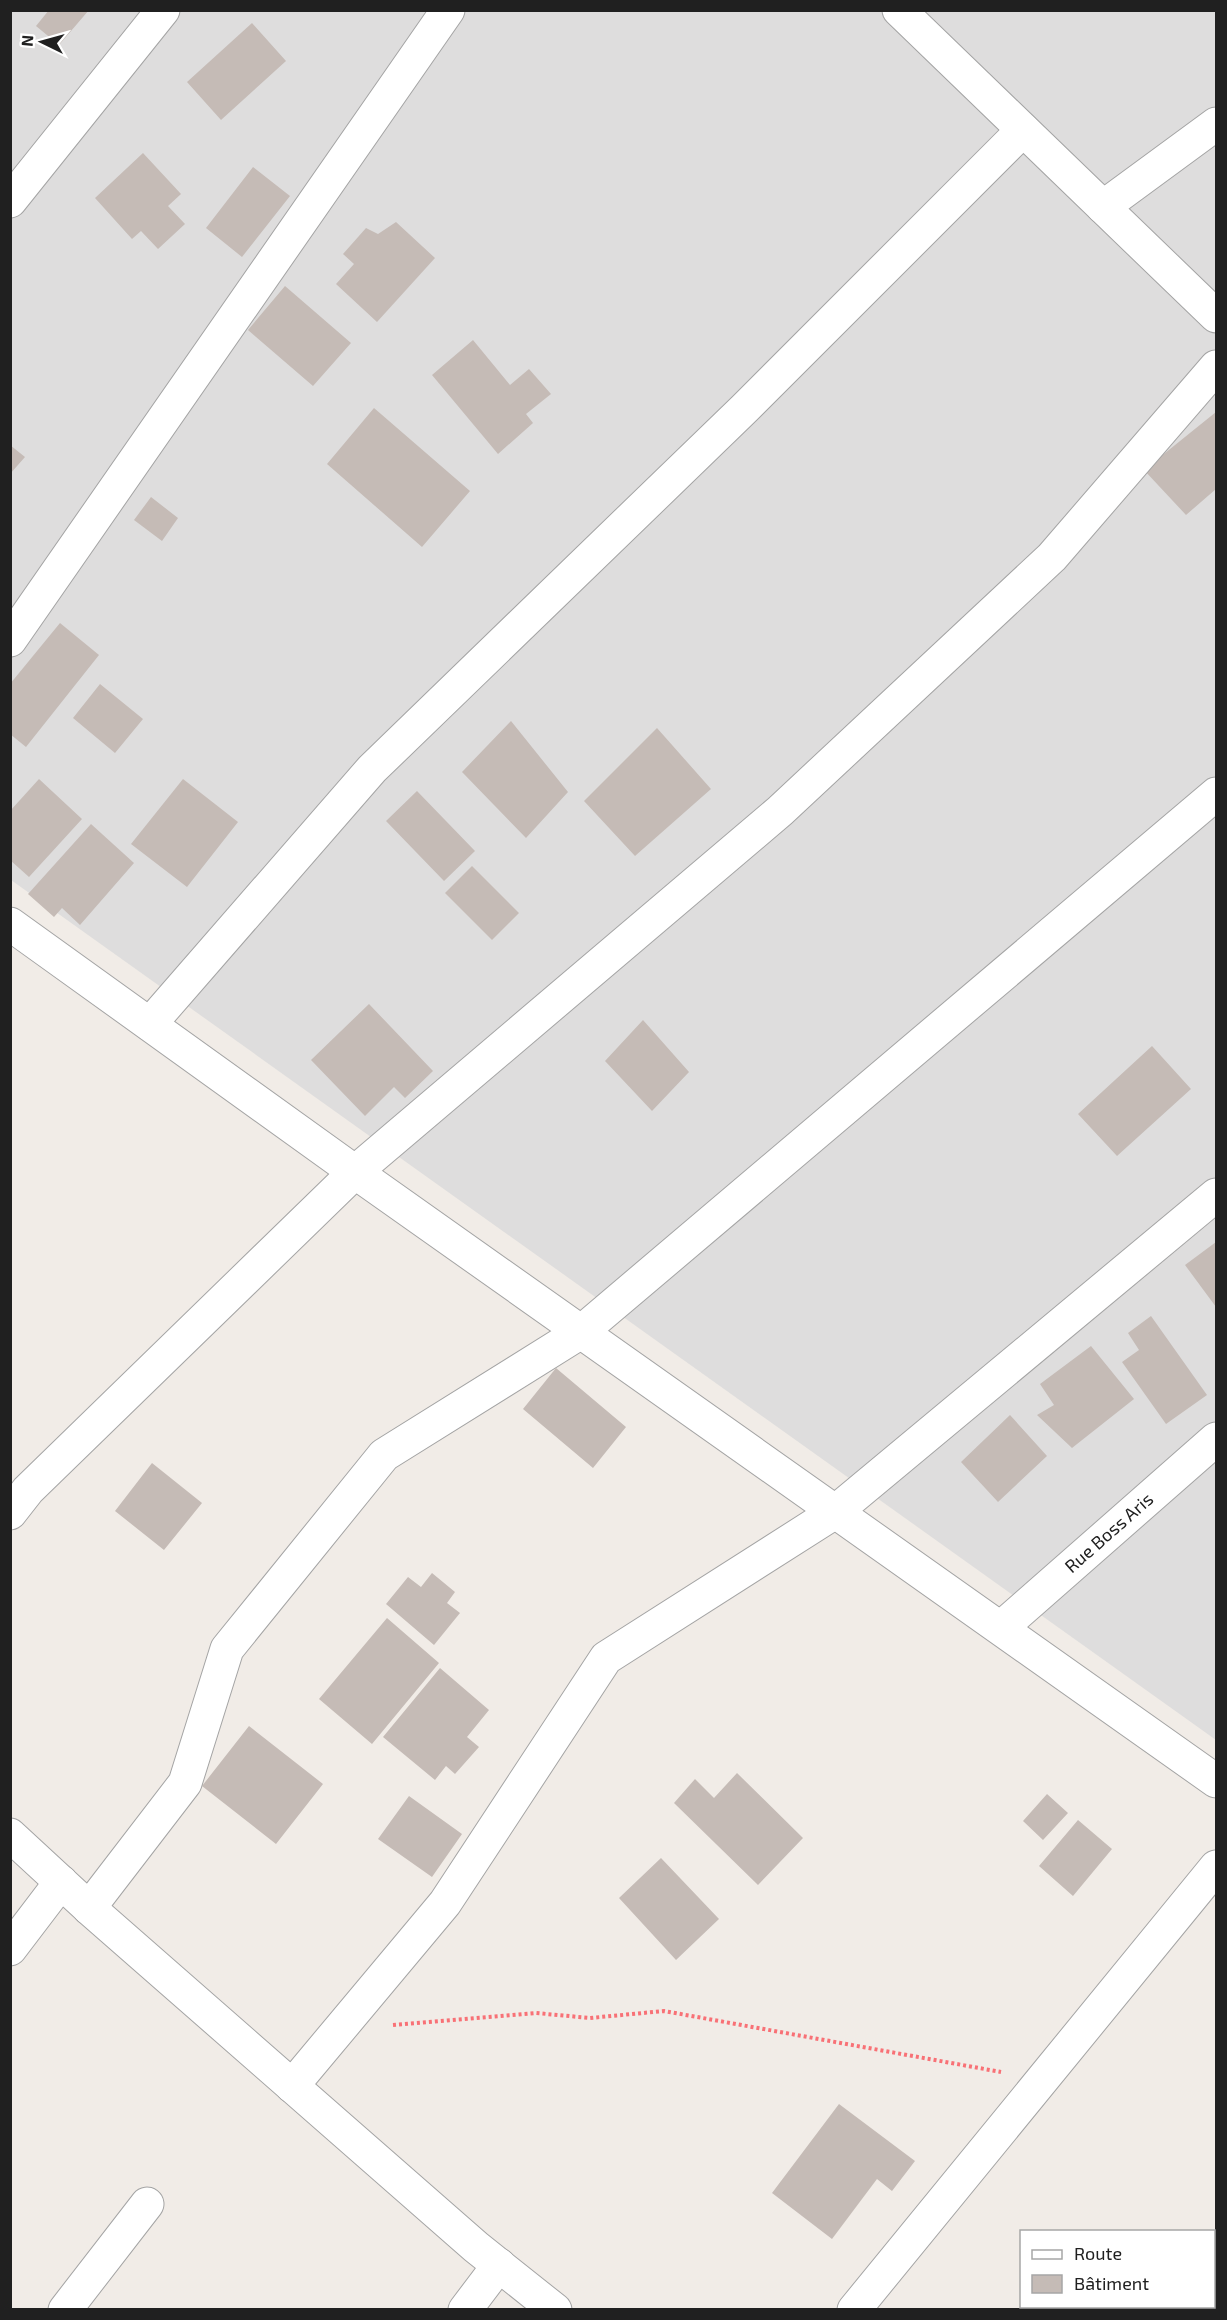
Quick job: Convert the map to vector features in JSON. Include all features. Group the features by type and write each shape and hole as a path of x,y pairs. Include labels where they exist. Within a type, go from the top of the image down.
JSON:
{"street":[{"path":"10,201 163,10"},
{"path":"10,640 448,10"},
{"path":"899,10 1216,316"},
{"path":"1103,207 1216,124"},
{"path":"150,1024 372,769 744,409 1023,130"},
{"path":"10,1513 28,1490 354,1172 771,819 1052,557 1216,367"},
{"path":"89,1908 185,1783 227,1649 384,1455 581,1332 1216,794"},
{"path":"10,924 354,1172 1216,1781"},
{"path":"292,2086 445,1903 606,1658 835,1512 1216,1195"},
{"name":"Rue Boss Aris","path":"1001,1628 1216,1439"},
{"path":"10,1835 89,1908 292,2086 499,2265 555,2310"},
{"path":"854,2310 1216,1867"},
{"path":"10,1949 61,1882"},
{"path":"65,2310 147,2204"},
{"path":"465,2310 499,2265"}],"path":[{"path":"339,2030 536,2013 590,2018 664,2012 1042,2079"}],"shaded area":[{"path":"11,11 1216,11 1216,1740 11,880"}],"building":[{"path":"49,10 89,10 59,45 36,26"},
{"path":"252,23 286,61 221,120 187,82"},
{"path":"143,153 181,194 168,206 185,224 158,249 141,231 132,239 95,198"},
{"path":"253,167 290,196 242,257 206,228"},
{"path":"396,222 435,258 377,322 336,284 354,264 343,254 366,228 378,234"},
{"path":"285,286 351,343 313,386 248,330"},
{"path":"473,340 510,385 529,369 551,394 526,414 533,423 498,454 432,375"},
{"path":"374,408 470,491 422,547 327,464"},
{"path":"1216,412 1216,489 1186,515 1144,470"},
{"path":"10,445 25,457 10,474"},
{"path":"151,497 178,518 162,541 134,520"},
{"path":"60,623 99,655 26,747 10,734 10,684"},
{"path":"100,684 143,719 115,753 73,718"},
{"path":"511,721 568,792 526,838 462,772"},
{"path":"657,728 711,789 635,856 584,801"},
{"path":"39,779 82,819 29,877 10,860 10,811"},
{"path":"183,779 238,822 187,887 131,844"},
{"path":"417,791 475,851 444,881 386,821"},
{"path":"91,824 134,863 80,925 62,908 54,917 28,894"},
{"path":"472,866 519,913 492,940 445,893"},
{"path":"369,1004 433,1071 405,1098 394,1087 365,1116 311,1060"},
{"path":"643,1020 689,1072 652,1111 605,1061"},
{"path":"1152,1046 1191,1089 1117,1156 1078,1114"},
{"path":"1216,1242 1216,1307 1185,1265"},
{"path":"1151,1316 1207,1395 1166,1424 1122,1362 1139,1350 1128,1333"},
{"path":"1091,1346 1134,1399 1072,1448 1037,1415 1054,1405 1040,1384"},
{"path":"556,1368 626,1427 593,1468 523,1409"},
{"path":"1010,1415 1047,1456 998,1502 961,1462"},
{"path":"152,1463 202,1503 164,1550 115,1511"},
{"path":"432,1573 455,1592 447,1603 460,1613 434,1645 386,1604 408,1577 421,1587"},
{"path":"387,1618 439,1663 372,1744 319,1699"},
{"path":"440,1668 489,1710 467,1737 479,1747 455,1774 446,1766 435,1780 383,1737"},
{"path":"249,1726 323,1784 276,1844 202,1786"},
{"path":"737,1773 803,1838 758,1885 674,1803 695,1779 714,1798"},
{"path":"1047,1794 1068,1813 1043,1840 1023,1821"},
{"path":"409,1796 462,1834 432,1877 378,1839"},
{"path":"1078,1820 1112,1849 1073,1896 1039,1866"},
{"path":"661,1858 719,1919 676,1960 619,1898"},
{"path":"839,2104 915,2161 892,2191 877,2179 832,2239 772,2193"},
{"path":"1046,2308 1129,2308 1128,2310 1048,2310"}]}
